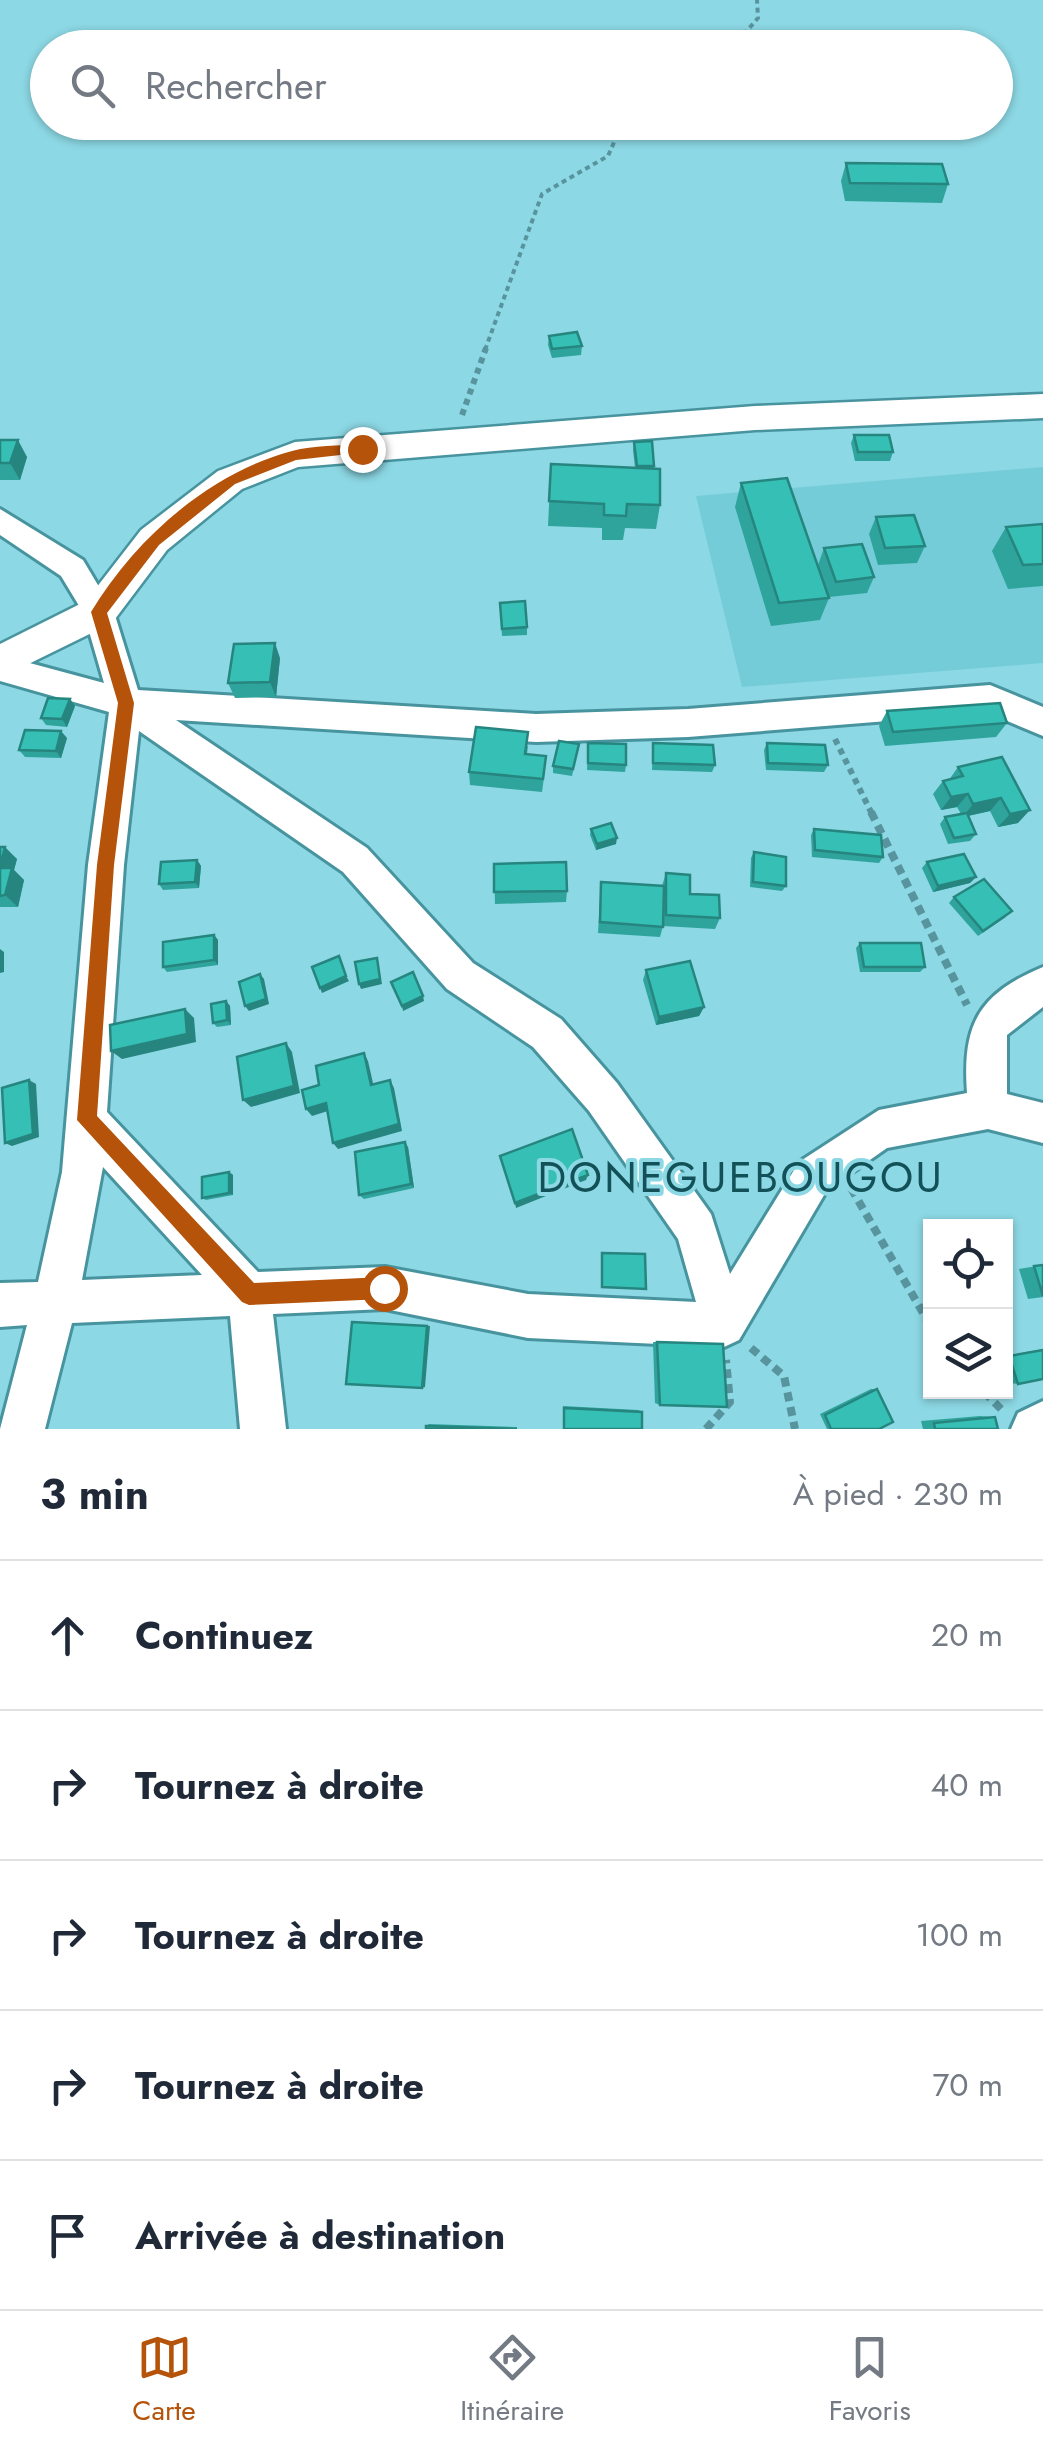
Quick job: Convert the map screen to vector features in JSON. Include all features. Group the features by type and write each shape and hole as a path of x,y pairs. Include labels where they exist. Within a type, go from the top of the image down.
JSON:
{"street":[{"path":"0,665 99,612 154,540 230,480 295,455 756,418 1043,406"},
{"path":"0,520 72,568 99,612 126,703 106,865 82,1172 56,1300 22,1429"},
{"path":"0,665 126,703 536,728 688,723 990,699 1043,722"},
{"path":"126,703 355,860 460,976 546,1034 603,1097 696,1229 724,1325"},
{"path":"988,1109 984,1039 1005,1006 1043,986"},
{"path":"724,1325 813,1176 879,1130 988,1109 1043,1123"},
{"path":"86,1120 249,1294 263,1429"},
{"path":"0,1305 384,1288 528,1316 724,1325"},
{"path":"1034,1429 1043,1424"}],"path":[{"path":"748,30 758,18 757,0"},
{"path":"452,442 542,194 608,156 615,140"},
{"path":"821,711 984,1039"},
{"path":"835,1161 923,1312"},
{"path":"706,1429 730,1402 724,1325"},
{"path":"724,1325 784,1376 794,1429"}],"shaded area":[{"path":"1043,467 1043,663 742,687 696,496"}],"building":[{"path":"846,163 942,164 948,184 850,183"},
{"path":"577,332 582,346 552,349 549,336"},
{"path":"854,435 889,435 893,452 858,452"},
{"path":"0,440 18,440 10,463 0,463"},
{"path":"652,441 654,466 637,466 634,442"},
{"path":"551,464 660,469 660,505 627,504 626,516 604,515 604,504 549,501"},
{"path":"787,478 829,598 779,603 741,483"},
{"path":"914,515 925,546 885,548 876,517"},
{"path":"1043,524 1043,564 1023,565 1006,527"},
{"path":"862,544 874,577 836,582 824,548"},
{"path":"525,601 527,627 502,629 500,603"},
{"path":"275,643 270,682 228,683 234,644"},
{"path":"48,698 70,699 62,719 41,718"},
{"path":"1000,703 1007,723 893,732 887,711"},
{"path":"476,727 528,732 525,754 546,756 543,779 469,772"},
{"path":"25,730 61,731 56,751 19,750"},
{"path":"559,741 579,744 573,769 553,766"},
{"path":"588,743 626,744 626,765 588,763"},
{"path":"653,743 713,745 715,765 653,763"},
{"path":"767,743 825,745 828,765 768,763"},
{"path":"1002,757 1030,810 1010,814 1001,798 973,804 968,794 951,797 943,781 963,776 958,767"},
{"path":"967,813 976,834 954,838 945,817"},
{"path":"611,823 617,838 597,844 591,829"},
{"path":"814,829 881,835 883,857 815,850"},
{"path":"754,852 786,857 786,886 753,882"},
{"path":"964,854 976,877 938,886 927,862"},
{"path":"197,860 195,882 159,884 161,862"},
{"path":"566,862 567,891 494,892 494,864"},
{"path":"0,868 12,868 5,895 0,896"},
{"path":"666,873 690,875 690,894 719,895 720,918 666,915"},
{"path":"984,879 1012,911 983,931 954,897"},
{"path":"601,882 664,886 663,927 600,922"},
{"path":"214,935 214,960 163,967 163,942"},
{"path":"860,943 921,943 925,967 864,967"},
{"path":"339,956 346,976 320,988 312,967"},
{"path":"377,958 380,979 359,984 355,962"},
{"path":"690,961 704,1007 659,1017 646,970"},
{"path":"413,972 423,996 402,1006 391,982"},
{"path":"260,974 266,999 245,1006 239,982"},
{"path":"226,1001 227,1020 213,1023 211,1004"},
{"path":"185,1009 187,1034 111,1051 110,1025"},
{"path":"286,1043 294,1086 243,1100 237,1057"},
{"path":"364,1053 371,1085 390,1080 399,1124 333,1143 326,1103 306,1109 302,1090 319,1085 316,1066"},
{"path":"29,1080 33,1134 5,1143 2,1088"},
{"path":"572,1129 588,1175 515,1203 500,1156"},
{"path":"405,1142 411,1184 359,1195 355,1152"},
{"path":"229,1172 229,1193 202,1198 202,1177"},
{"path":"602,1253 645,1254 646,1289 602,1287"},
{"path":"1043,1265 1043,1296 1034,1266"},
{"path":"352,1322 427,1326 422,1388 346,1384"},
{"path":"657,1342 723,1344 727,1407 660,1405"},
{"path":"1043,1350 1043,1379 1018,1384 1013,1355"},
{"path":"877,1389 893,1422 879,1429 831,1429 825,1415"},
{"path":"564,1408 642,1412 642,1429 564,1429"},
{"path":"995,1417 998,1429 935,1429 934,1423"},
{"path":"426,1426 517,1429 426,1429"}],"district":[{"name":"DONEGUEBOUGOU","path":"741,1177"}],"route":[{"path":"362,449 295,455 230,480 154,540 99,612 126,703 106,865 86,1120 249,1294 384,1288"}]}
